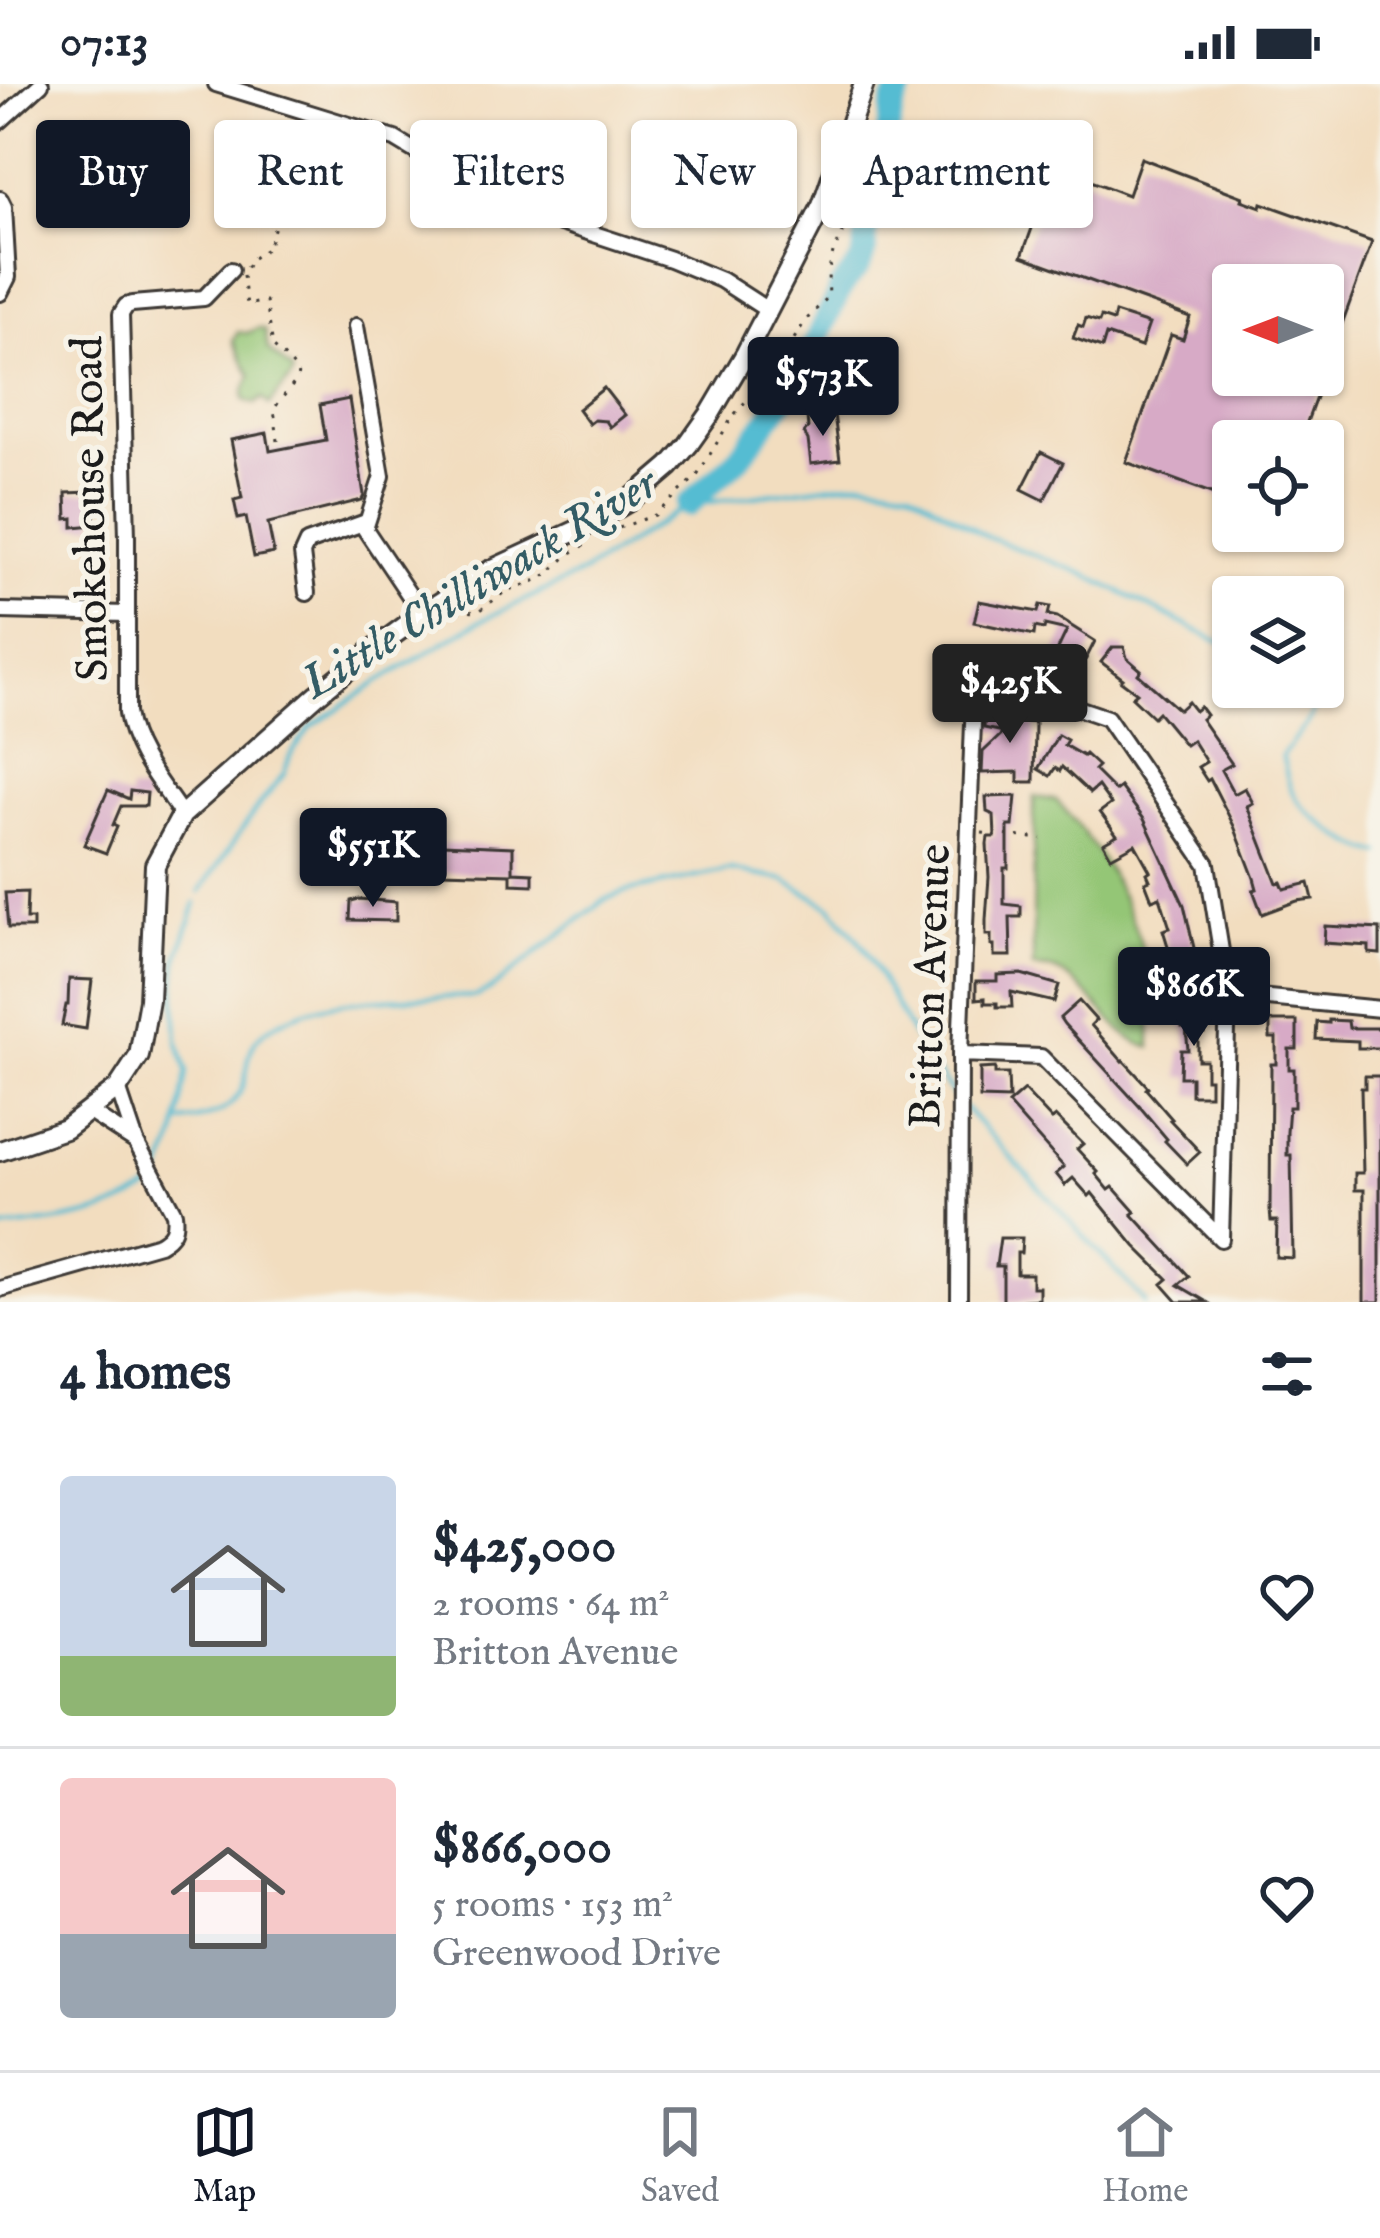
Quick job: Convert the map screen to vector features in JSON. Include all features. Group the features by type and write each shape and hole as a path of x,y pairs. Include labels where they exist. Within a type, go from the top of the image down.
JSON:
{"main road":[{"path":"0,1150 65,1129 118,1088 139,1056 148,1000 155,865 182,815 318,694 422,614 491,570 606,515 652,482 688,445 769,310 821,206 864,84"}],"street":[{"path":"0,121 41,84"},
{"path":"216,84 395,139 503,204 670,259 722,280 769,310"},
{"path":"0,199 8,277 0,293"},
{"name":"Smokehouse Road","path":"182,815 130,730 121,314 132,304 204,298 231,271"},
{"path":"356,326 382,476 366,522 368,535 422,614"},
{"path":"307,593 302,554 308,543 366,522"},
{"path":"0,611 127,614"},
{"name":"Britton Avenue","path":"959,1302 960,1054 975,673 1107,718 1207,864 1228,994"},
{"path":"960,1054 1041,1057 1221,1239 1228,994 1380,1009"},
{"path":"0,1289 172,1237 174,1213 136,1142 118,1088"},
{"path":"88,1111 136,1142"}],"path":[{"path":"274,228 268,248 250,260 243,275 247,305 266,301 273,346 298,372 274,409 278,441"},
{"path":"969,831 1042,838"},
{"path":"1150,1004 1228,994"}],"green space":[{"path":"265,330 268,349 293,372 269,405 262,398 255,404 244,400 251,376 233,341 238,332"},
{"path":"1034,797 1056,800 1072,817 1122,896 1148,972 1151,1047 1126,1035 1066,977 1051,969 1033,968"}],"building":[{"path":"1141,158 1261,207 1262,203 1372,242 1344,318 1344,264 1212,264 1212,396 1316,396 1308,420 1212,420 1212,493 1126,462 1171,335 1183,339 1190,317 1022,256 1032,228 1093,228 1093,182 1128,195"},
{"path":"1115,313 1149,324 1141,347 1106,335 1102,348 1073,338 1086,318 1113,321"},
{"path":"604,388 625,415 610,427 606,421 589,424 578,409"},
{"path":"349,399 362,500 268,523 274,553 254,557 246,517 238,519 234,500 242,498 231,440 267,433 270,451 326,440 320,405"},
{"path":"834,414 840,460 811,464 804,433 807,417"},
{"path":"1041,452 1063,463 1044,500 1022,489"},
{"path":"91,492 95,525 73,527 73,518 67,519 66,493"},
{"path":"979,601 1038,612 1040,605 1050,607 1048,615 1095,641 1086,659 1073,653 1068,661 1055,655 1067,630 1045,625 1044,629 1035,627 1034,635 974,622"},
{"path":"1113,647 1124,647 1127,658 1141,670 1138,674 1179,710 1188,702 1195,711 1200,707 1206,715 1201,719 1232,764 1221,770 1234,794 1245,788 1253,803 1247,806 1277,883 1284,889 1309,883 1313,899 1262,914 1234,826 1210,779 1198,767 1206,762 1192,740 1185,745 1158,712 1153,717 1132,697 1137,693 1101,662"},
{"path":"985,708 1011,713 1011,720 1035,723 1034,782 1018,782 1018,772 982,773 983,752 1004,732 984,728"},
{"path":"1058,735 1067,740 1064,745 1098,766 1094,770 1115,791 1120,787 1144,819 1184,905 1201,978 1171,978 1168,960 1172,959 1163,930 1170,928 1160,897 1152,900 1145,882 1150,880 1150,871 1135,844 1111,857 1103,843 1117,835 1100,812 1111,804 1098,786 1090,793 1062,767 1050,776 1038,769"},
{"path":"108,790 129,799 130,791 147,793 146,806 121,806 106,853 84,845"},
{"path":"1016,796 1013,826 1008,826 1004,904 1021,906 1021,917 1010,917 1011,956 994,956 986,920 987,844 988,837 995,837 994,815 987,812 986,797"},
{"path":"442,844 513,847 513,872 533,873 533,885 511,884 511,874 442,872"},
{"path":"27,892 26,919 33,919 33,928 8,928 5,893"},
{"path":"351,901 396,902 396,921 350,920"},
{"path":"1325,926 1380,929 1380,954 1369,953 1369,946 1324,943"},
{"path":"1021,974 1059,985 1054,1002 1011,992 1012,1007 976,999 976,981"},
{"path":"69,979 92,980 86,1029 62,1025"},
{"path":"1079,1001 1096,1020 1091,1025 1200,1152 1187,1164 1060,1018"},
{"path":"1203,1001 1205,1033 1198,1033 1198,1060 1206,1060 1210,1095 1191,1095 1191,1077 1180,1077 1181,1050 1188,1050 1181,1003"},
{"path":"1270,1021 1297,1021 1297,1049 1289,1049 1294,1107 1289,1107 1287,1132 1293,1258 1276,1257 1277,1221 1271,1221 1271,1064 1276,1064 1276,1038 1270,1038"},
{"path":"1348,1021 1349,1028 1380,1028 1380,1048 1358,1048 1358,1041 1316,1039 1317,1022"},
{"path":"995,1068 995,1074 1008,1074 1009,1099 980,1098 980,1069"},
{"path":"1365,1076 1380,1076 1380,1302 1364,1302 1364,1190 1355,1190 1355,1173 1363,1173 1361,1088 1365,1088"},
{"path":"1024,1090 1083,1144 1077,1149 1096,1174 1109,1190 1113,1187 1189,1276 1178,1285 1207,1302 1178,1302 1162,1284 1168,1279 1092,1193 1089,1196 1073,1178 1065,1185 1056,1174 1064,1167 1008,1104"},
{"path":"1000,1238 1022,1238 1017,1274 1032,1274 1039,1299 1003,1302 1003,1266 996,1266"}],"waterway":[{"name":"Little Chilliwack River","path":"688,505 740,457 801,375 841,287 860,264 893,104 904,84"},
{"name":"Little Chilliwack River","path":"200,892 284,774 290,756 311,727 478,622 582,573 688,505 863,481 910,489 987,537 1082,573 1212,638"},
{"path":"1315,708 1282,756 1289,785 1319,821 1358,846 1380,853"},
{"path":"178,1123 213,1115 234,1101 256,1039 287,1018 339,1003 477,996 604,900 730,870 785,880 831,907 864,947 916,1042 957,1100"},
{"name":"Little Chilliwack River","path":"160,1177 176,1136 187,1072 178,1041 175,983 177,961 196,903"},
{"path":"965,1108 1145,1302"},
{"name":"Little Chilliwack River","path":"0,1229 100,1212 153,1186"}]}
